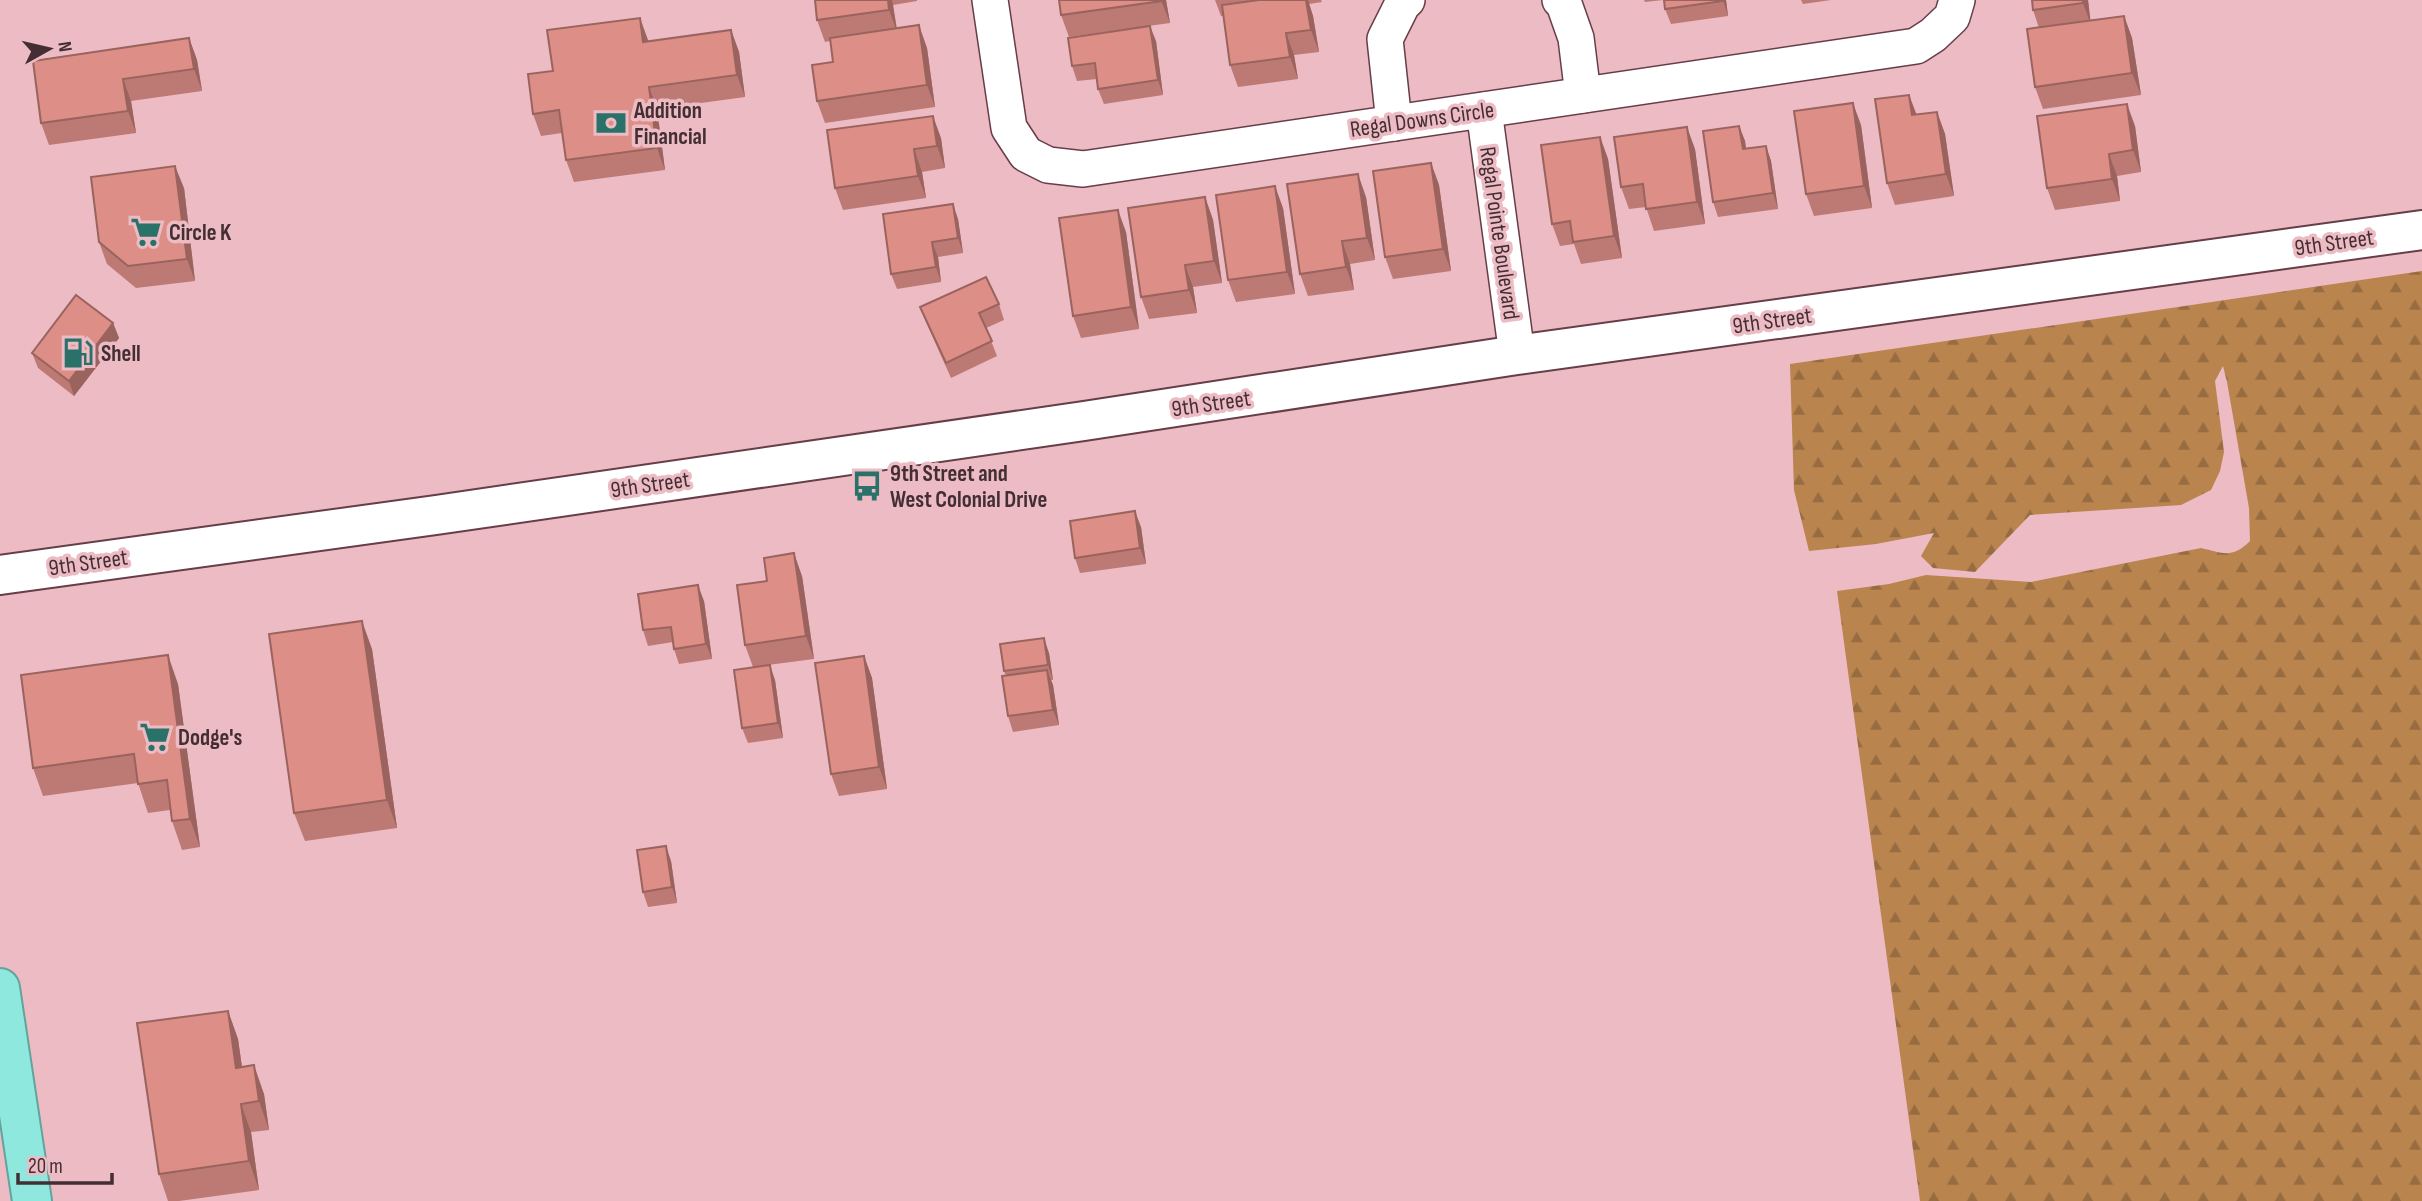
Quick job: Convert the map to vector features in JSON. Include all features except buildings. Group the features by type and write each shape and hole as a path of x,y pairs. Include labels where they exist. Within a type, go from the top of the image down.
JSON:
{"highway":[{"path":"0,988 32,1201"}],"street":[{"name":"Regal Downs Circle","path":"990,0 1009,128 1026,154 1048,165 1083,169 1916,46 1952,18 1956,0"},
{"path":"1394,123 1385,39 1407,0"},
{"path":"1560,0 1564,4 1576,38 1583,95"},
{"name":"Regal Pointe Boulevard","path":"1484,110 1517,355"},
{"name":"9th Street","path":"0,575 1098,419 1517,355 2422,230"}],"green space":[{"path":"2422,271 2422,1201 1920,1201 1837,591 1889,584 1926,575 2031,582 2201,548 2221,553 2232,552 2250,541 2249,508 2223,366 2215,381 2224,452 2220,471 2211,490 2181,505 2030,515 1975,572 1933,568 1921,556 1934,533 1876,544 1809,551 1794,490 1790,364"}],"place":[{"name":"Addition Financial","path":"611,123"},
{"name":"Circle K","path":"146,232"},
{"name":"Shell","path":"78,353"},
{"name":"9th Street and West Colonial Drive","path":"867,486"},
{"name":"Dodge's","path":"155,737"}]}
